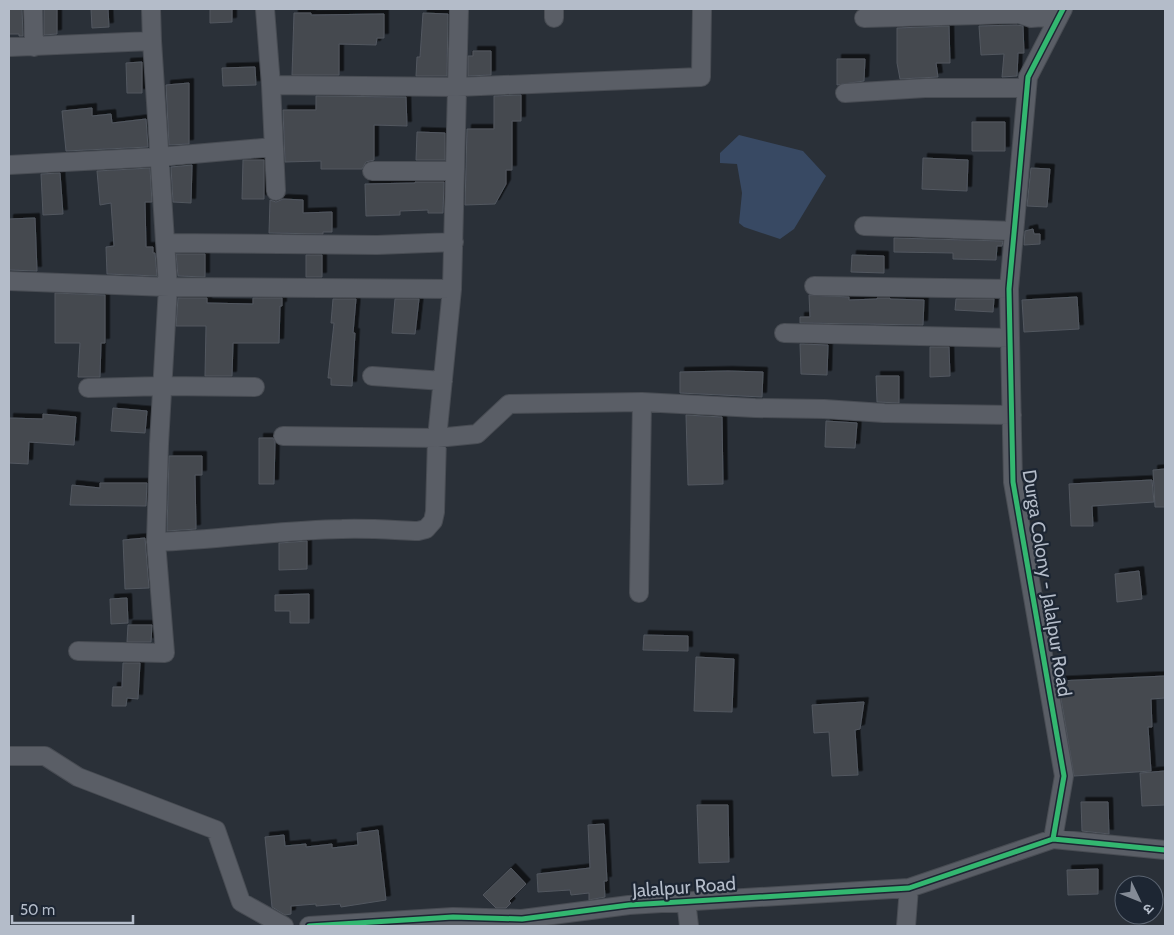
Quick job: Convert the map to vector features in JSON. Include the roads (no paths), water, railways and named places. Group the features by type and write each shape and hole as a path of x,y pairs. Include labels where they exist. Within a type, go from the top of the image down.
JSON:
{"street":[{"path":"33,9 34,46"},
{"path":"78,651 166,653 156,542 158,444 168,287 151,9"},
{"path":"265,9 276,191"},
{"path":"156,542 207,540 342,528 418,531 426,529 433,521 435,512 437,438 452,289 459,9"},
{"path":"271,85 457,87 702,77 702,9"},
{"path":"864,18 1019,14 1031,18 1060,13"},
{"name":"Durga Colony - Jalalpur Road","path":"1053,839 1064,776 1013,482 1009,289 1028,76 1060,13"},
{"path":"9,47 152,41"},
{"path":"845,93 925,88 1027,88"},
{"path":"9,165 159,157 274,146"},
{"path":"372,171 455,172"},
{"path":"864,226 1014,231"},
{"path":"165,243 377,245 454,242"},
{"path":"9,281 168,287 452,289"},
{"path":"814,286 1009,289"},
{"path":"784,333 1010,338"},
{"path":"372,376 443,381"},
{"path":"88,388 163,386 256,387"},
{"path":"283,436 437,438 477,434 509,404 642,402 884,413 1012,415"},
{"path":"639,593 642,402"},
{"path":"9,756 46,756 78,777 216,830 241,902 284,926"},
{"path":"1053,839 1165,850"},
{"name":"Jalalpur Road","path":"309,926 453,917 522,919 534,922 629,905 909,888 1053,839"},
{"path":"906,926 909,888"}],"water":[{"path":"739,135 803,151 826,176 794,229 780,239 744,227 739,223 742,193 737,164 720,163 720,153"}]}
